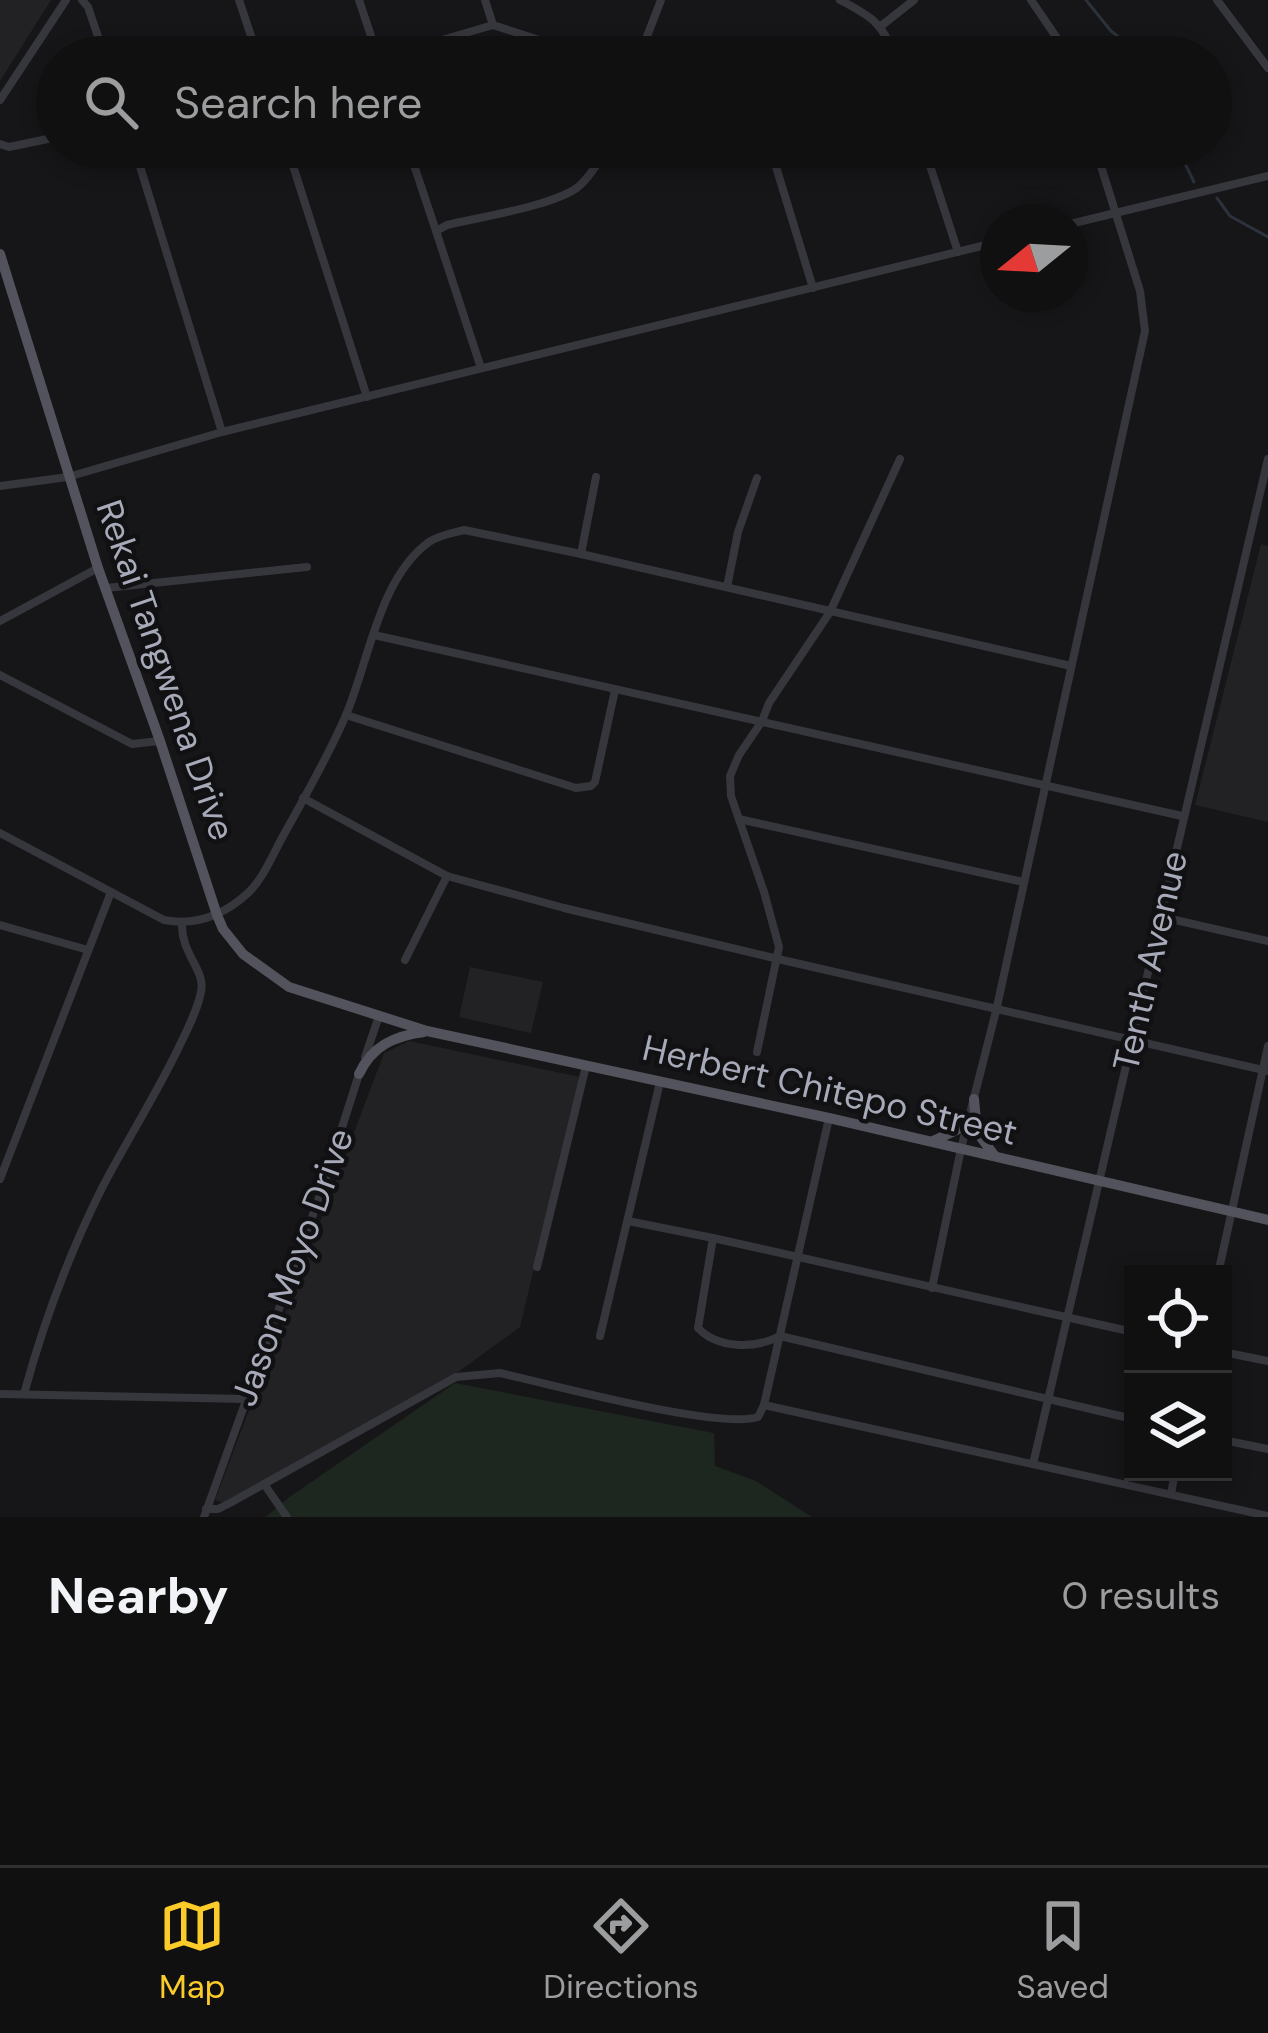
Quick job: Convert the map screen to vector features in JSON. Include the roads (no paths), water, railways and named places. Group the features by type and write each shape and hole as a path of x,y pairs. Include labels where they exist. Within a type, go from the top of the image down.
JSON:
{"main road":[{"name":"Rekai Tangwena Drive","path":"0,254 104,588 217,915 243,954 289,987 379,1016"},
{"name":"Herbert Chitepo Street","path":"379,1016 427,1031 1268,1220"},
{"path":"359,1074 379,1047 403,1035 427,1031"},
{"path":"974,1099 977,1132 997,1158"},
{"path":"930,1142 967,1125"}],"street":[{"path":"42,36 66,0"},
{"path":"82,0 98,36"},
{"path":"239,0 251,36"},
{"path":"359,0 373,36"},
{"path":"485,0 493,25"},
{"path":"647,36 662,0"},
{"path":"840,0 871,16 885,36"},
{"path":"880,26 914,0"},
{"path":"1030,0 1055,36"},
{"path":"1216,0 1268,68"},
{"path":"454,36 493,25 527,36"},
{"path":"0,100 36,45"},
{"path":"0,155 5,145 36,140"},
{"path":"140,168 222,432"},
{"path":"294,168 368,397"},
{"path":"415,168 481,368"},
{"path":"436,231 578,188 594,168"},
{"path":"776,168 813,288"},
{"path":"931,168 958,252"},
{"path":"932,1288 1145,332 1140,291 1102,168"},
{"path":"1088,219 1268,176"},
{"path":"0,486 68,477 222,432 980,246"},
{"name":"Tenth Avenue","path":"1033,1465 1268,459"},
{"path":"757,1052 778,959 776,931 731,796 730,776 769,703 830,612 900,460"},
{"path":"581,554 596,477"},
{"path":"727,587 738,532 757,478"},
{"path":"0,832 164,920 182,924 217,915 258,881 303,798 346,715 394,583 429,542 464,530 1071,666"},
{"path":"104,588 308,567"},
{"path":"0,621 98,568"},
{"path":"374,635 1182,816"},
{"path":"0,675 131,744 160,741"},
{"path":"346,715 585,788 595,782 615,689"},
{"path":"303,798 447,876 996,1011 1265,1070"},
{"path":"739,819 1023,882"},
{"path":"405,960 447,876"},
{"path":"0,1178 111,892"},
{"path":"1162,917 1268,941"},
{"path":"24,1394 44,1322 101,1190 158,1090 195,1012 202,978 187,954 182,924"},
{"path":"0,925 88,950"},
{"name":"Jason Moyo Drive","path":"205,1513 379,1016"},
{"path":"1220,1265 1268,1046"},
{"path":"537,1267 586,1066"},
{"path":"600,1336 660,1082"},
{"path":"758,1417 830,1118"},
{"path":"628,1222 1124,1331"},
{"path":"713,1238 698,1328 715,1341 764,1345 780,1336 1124,1416"},
{"path":"1232,1354 1268,1361"},
{"path":"205,1513 456,1377 500,1373 742,1421 784,1410"},
{"path":"0,1394 245,1399"},
{"path":"764,1405 1268,1516"},
{"path":"1232,1442 1268,1449"},
{"path":"1171,1494 1173,1481"},
{"path":"264,1484 287,1517"}],"waterway":[{"path":"1086,0 1117,36"},
{"path":"1187,168 1194,182"},
{"path":"1217,198 1230,216 1268,237"}]}
